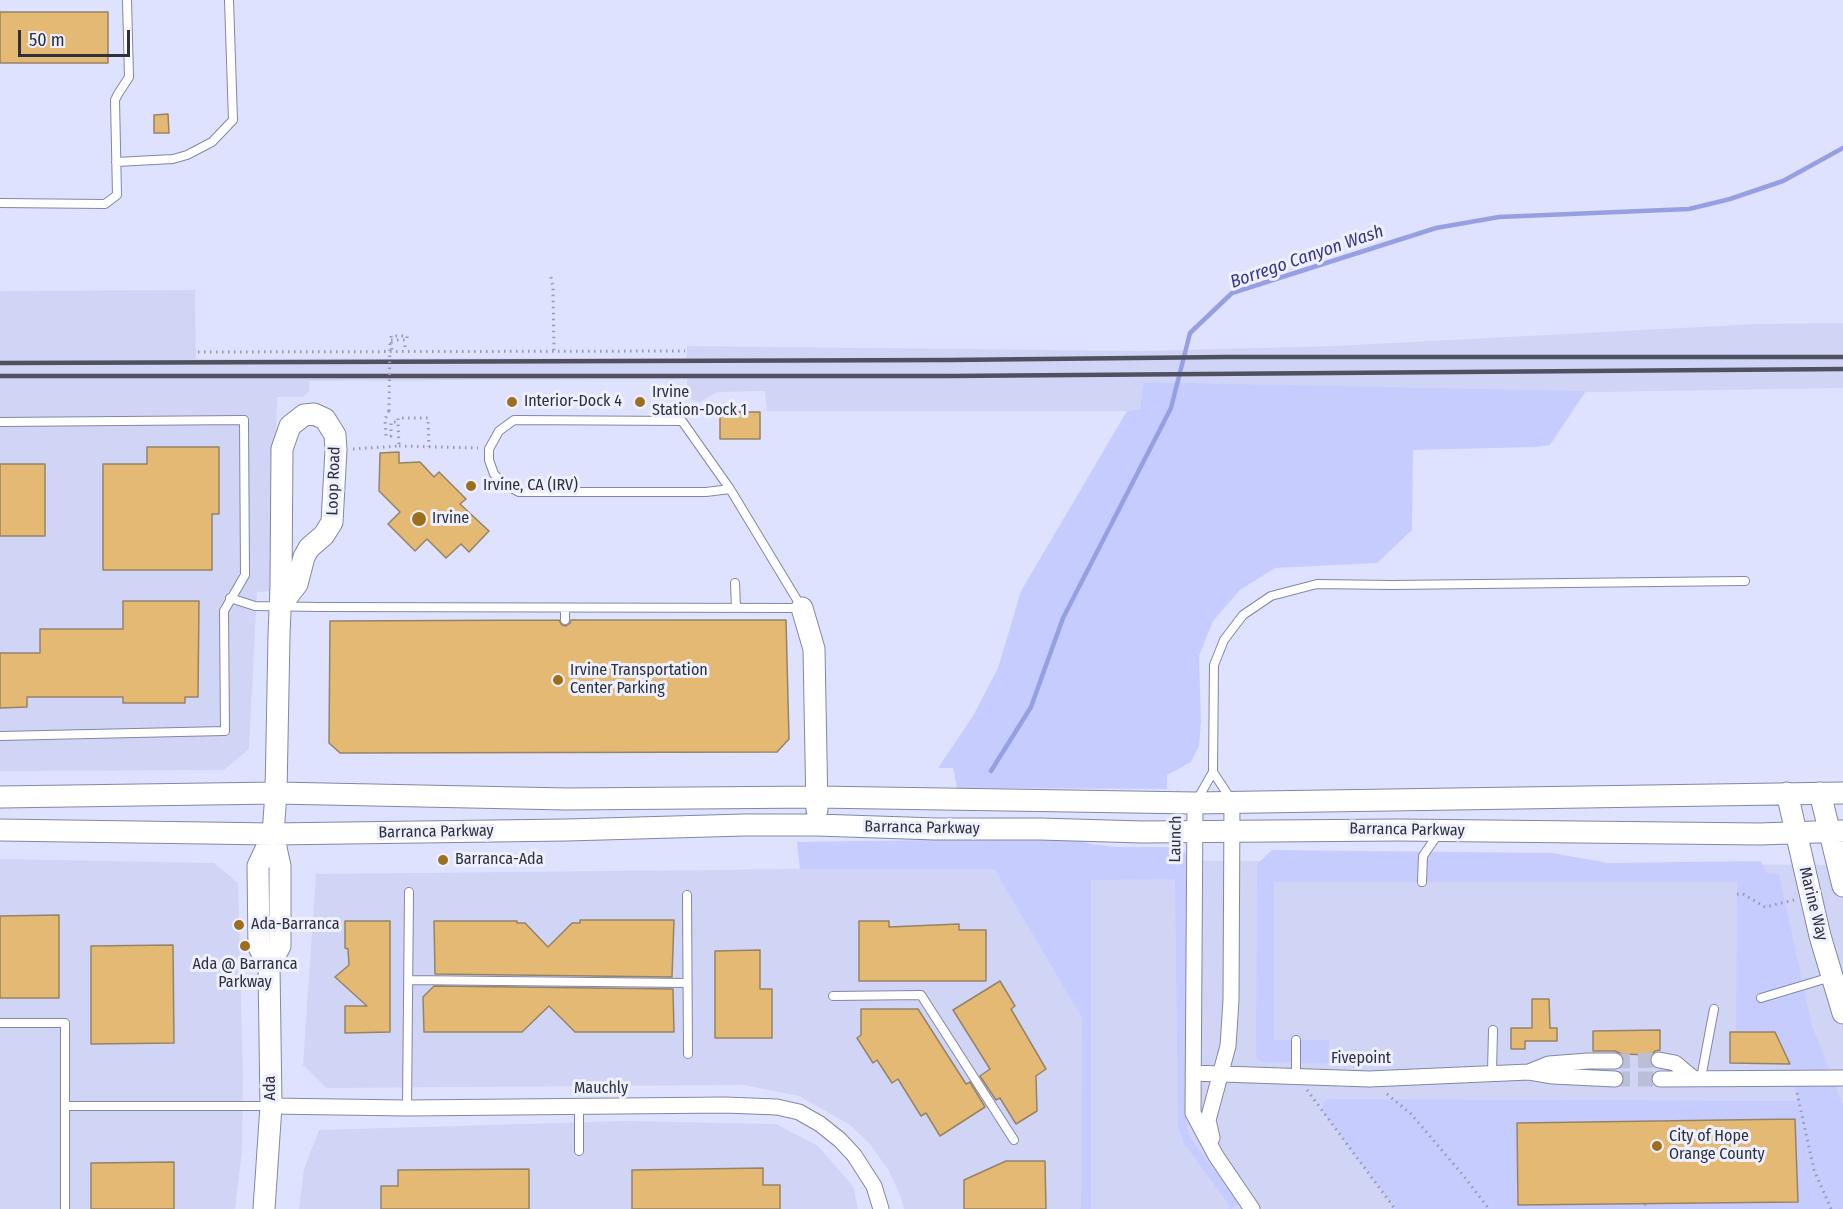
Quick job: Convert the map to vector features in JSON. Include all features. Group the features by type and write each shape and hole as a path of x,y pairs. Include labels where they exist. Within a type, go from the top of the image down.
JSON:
{"main road":[{"name":"Loop Road","path":"314,414 325,419 335,435 332,522 324,535 309,548 304,557 297,584 280,606 282,449 286,433 294,421 304,415 314,414"},
{"name":"Ada","path":"264,1209 271,1106 269,967 259,947 258,866 273,834 280,606"},
{"path":"802,608 814,649 817,825"},
{"name":"Barranca Parkway","path":"0,797 276,793 567,799 817,797 1195,803 1843,793"},
{"name":"Marine Way","path":"1787,793 1811,896 1843,1013"},
{"name":"Marine Way","path":"1820,793 1836,831 1843,886"},
{"name":"Barranca Parkway","path":"0,830 273,834 817,825 1143,832 1289,829 1796,833 1836,831"}],"street":[{"name":"Launch","path":"1216,1155 1208,1120 1228,1046 1231,1000 1232,802"},
{"name":"Launch","path":"1195,803 1193,1113 1216,1155 1252,1209"},
{"path":"1659,1060 1675,1063 1697,1078"},
{"name":"Fivepoint","path":"1529,1072 1549,1064 1615,1061"},
{"name":"Fivepoint","path":"1193,1074 1369,1078 1529,1072 1553,1076 1615,1079"},
{"path":"1660,1079 1843,1078"},
{"name":"Mauchly","path":"271,1106 406,1108 756,1105 777,1107 799,1112 820,1124 840,1140 854,1155 874,1186 881,1209"}],"lane":[{"path":"0,203 105,204 117,195 116,100 129,77 127,0"},
{"path":"116,162 173,159 187,155 212,142 233,120 229,0"},
{"path":"0,422 244,420 245,575 224,611 225,731 0,736"},
{"path":"730,489 706,492 519,492 504,484 494,474 489,460 489,449 499,431 514,420 682,421 730,489 802,608"},
{"path":"1232,802 1213,772 1214,665 1224,640 1243,615 1271,596 1317,584 1745,581"},
{"path":"735,583 736,608"},
{"path":"230,598 255,606 802,608"},
{"path":"565,608 565,620"},
{"name":"Launch","path":"1195,803 1213,772"},
{"path":"1422,882 1423,856 1440,830"},
{"path":"406,1108 409,892"},
{"path":"687,895 688,1054"},
{"path":"1761,998 1832,977"},
{"path":"408,980 687,983"},
{"path":"833,996 921,995 1014,1140"},
{"path":"1697,1078 1714,1009"},
{"path":"0,1023 65,1023 65,1209"},
{"path":"1492,1073 1493,1030"},
{"path":"1296,1040 1296,1076"},
{"path":"65,1106 271,1106"},
{"path":"579,1107 579,1151"}],"path":[{"path":"551,277 554,351"},
{"path":"392,352 392,336 407,336 407,340 390,340 389,411 385,419 386,436 391,436 391,422 398,422"},
{"path":"198,352 685,351"},
{"path":"399,446 399,418 428,418 429,447"},
{"path":"336,450 399,446 489,449"},
{"path":"1737,894 1743,894 1765,907 1811,896"},
{"path":"1296,1076 1395,1209"},
{"path":"1369,1078 1411,1114 1463,1175 1488,1209"},
{"path":"1800,1078 1805,1135 1814,1170 1831,1209"},
{"path":"1645,1204 1645,1209"}],"shaded area":[{"path":"195,290 196,359 686,358 687,346 1143,351 1335,346 1758,324 1843,323 1843,388 1599,392 1143,382 1140,409 1127,411 767,411 765,391 717,392 700,402 682,397 682,392 687,392 687,379 309,381 309,391 303,397 277,397 273,591 257,592 249,749 224,770 0,771 0,291"},
{"path":"1143,382 1586,391 1550,445 1413,450 1412,530 1377,563 1275,568 1240,590 1213,621 1199,656 1201,721 1199,746 1191,762 1167,775 1167,789 957,788 953,768 938,768 973,716 998,668 1021,591 1127,411 1140,409"},
{"path":"1069,838 1116,847 1173,847 1185,852 1191,867 1187,1129 1193,1142 1239,1203 1232,1209 1227,1209 1230,1206 1183,1142 1178,1127 1175,879 1091,880 1091,1209 1081,1209 1082,1018 994,869 800,869 797,842"},
{"path":"1272,850 1553,853 1608,863 1761,861 1766,873 1779,874 1812,1026 1843,1104 1843,1209 1395,1209 1322,1111 1323,1102 1328,1099 1798,1101 1790,1064 1775,1032 1736,1032 1737,882 1274,882 1274,1040 1329,1040 1329,1051 1347,1060 1344,1064 1261,1062 1256,1056 1257,864","holes":["1795,1119 1798,1202 1518,1205"]},
{"path":"0,859 214,863 238,883 243,1076 242,1151 235,1209 0,1209"},
{"path":"1085,860 1843,865 1843,1209 904,1209 889,1171 870,1144 850,1125 799,1096 744,1085 326,1088 303,1065 316,874 994,869 1082,1017"},
{"path":"626,1121 776,1124 818,1146 853,1186 858,1209 299,1209 304,1169 319,1130"}],"building":[{"path":"0,12 108,12 108,63 0,63"},
{"path":"168,114 169,133 154,133 154,115"},
{"path":"720,412 760,412 760,439 720,439"},
{"path":"147,447 219,447 219,514 212,514 212,570 103,570 103,464 147,464"},
{"path":"399,452 399,463 420,462 434,477 439,472 466,499 460,504 489,531 469,552 461,544 446,558 427,539 415,551 388,524 400,512 379,491 380,453"},
{"path":"0,464 45,464 45,536 0,536"},
{"path":"123,601 199,601 198,697 185,697 185,703 123,703 123,697 27,697 27,707 0,708 0,653 40,653 40,629 123,629"},
{"name":"Irvine Transportation Center Parking","path":"559,620 562,625 566,626 571,620 786,620 789,739 777,752 340,753 329,743 330,621"},
{"path":"59,915 59,998 0,998 0,916"},
{"path":"580,920 674,920 672,977 435,974 434,921 517,921 517,923 525,923 548,947 572,923 580,923"},
{"path":"345,921 390,921 390,1032 345,1033 345,1006 367,1006 335,977 349,965 348,949 345,948"},
{"path":"859,921 889,921 889,927 959,924 959,930 986,930 986,981 859,981"},
{"path":"173,945 174,1043 91,1044 91,946"},
{"path":"760,950 760,989 772,989 772,1038 715,1038 715,951"},
{"path":"1000,981 1015,1006 1011,1009 1046,1069 1036,1076 1037,1111 1016,1124 1000,1098 996,1100 980,1076 990,1069 953,1010"},
{"path":"434,986 673,989 674,1032 575,1032 549,1006 522,1032 424,1032 423,997"},
{"path":"1532,999 1549,999 1550,1028 1557,1028 1557,1041 1525,1041 1525,1049 1511,1049 1511,1028 1532,1028"},
{"path":"861,1009 918,1009 966,1084 970,1082 985,1107 940,1136 926,1113 921,1116 898,1079 892,1083 877,1060 873,1063 857,1038 861,1035"},
{"path":"1660,1030 1660,1050 1651,1055 1593,1051 1593,1031"},
{"path":"1730,1032 1775,1032 1790,1064 1730,1063"},
{"name":"City of Hope Orange County","path":"1795,1119 1798,1202 1518,1205 1517,1123"},
{"path":"1006,1161 1045,1161 1046,1209 964,1209 964,1180"},
{"path":"174,1162 174,1209 91,1209 91,1163"},
{"path":"763,1168 763,1185 780,1185 780,1209 632,1209 632,1170"},
{"path":"529,1169 529,1209 381,1209 381,1186 398,1186 398,1170"}],"waterway":[{"name":"Borrego Canyon Wash","path":"991,771 1031,707 1063,618 1171,408 1190,333 1232,293 1436,228 1499,217 1689,209 1730,199 1783,181 1843,148"}],"tunnel":[{"path":"1615,1061 1659,1060"},
{"path":"1615,1079 1660,1079"}],"railway":[{"path":"0,363 1226,357 1843,357"},
{"path":"0,376 949,376 1843,369"}],"place":[{"name":"Interior-Dock 4","path":"512,402"},
{"name":"Irvine Station-Dock 1","path":"640,402"},
{"name":"Irvine, CA (IRV)","path":"471,486"},
{"name":"Irvine","path":"419,519"},
{"name":"Irvine Transportation Center Parking","path":"558,680"},
{"name":"Barranca-Ada","path":"443,860"},
{"name":"Ada-Barranca","path":"239,925"},
{"name":"Ada @ Barranca Parkway","path":"245,946"},
{"name":"City of Hope Orange County","path":"1657,1146"}]}
